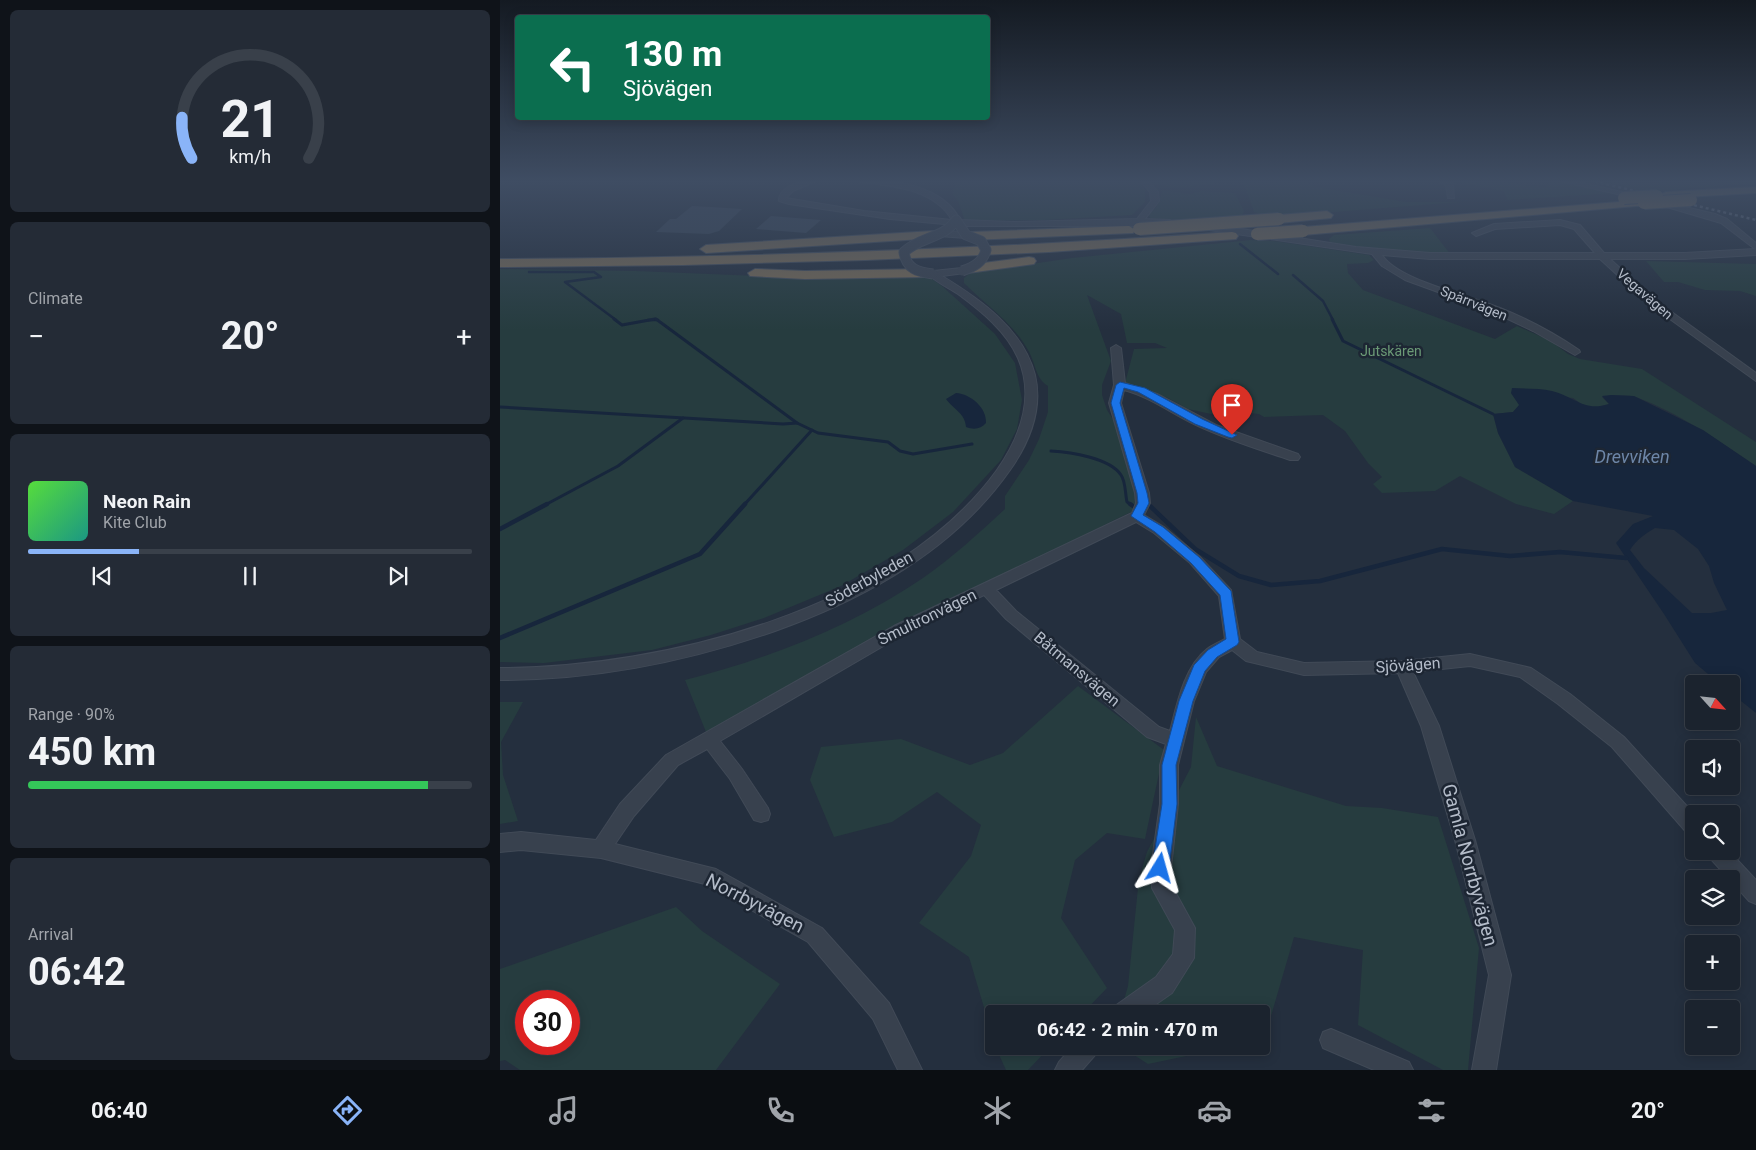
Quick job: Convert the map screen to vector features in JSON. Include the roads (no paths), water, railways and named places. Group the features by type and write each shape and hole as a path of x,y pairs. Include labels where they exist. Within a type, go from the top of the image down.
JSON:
{"highway":[{"path":"969,235 993,236 1074,230"},
{"path":"500,257 880,250 1225,230"},
{"path":"500,263 888,257 1189,240 1316,230"},
{"path":"539,257 937,234"},
{"path":"965,270 1189,240"},
{"path":"591,263 718,272 805,275 929,274"}],"street":[{"path":"937,234 947,230"},
{"path":"965,230 969,235"},
{"path":"1230,230 1376,252 1430,256 1490,258 1685,256 1756,252"},
{"name":"Vegavägen","path":"1476,233 1490,230"},
{"name":"Vegavägen","path":"1580,230 1602,256 1652,302 1756,378"},
{"path":"1735,230 1756,247"},
{"path":"929,274 965,270 980,262 984,258 986,250 981,241 969,235 937,234"},
{"name":"Söderbyleden","path":"500,674 549,673 625,664 696,650 737,638 803,614 867,584 943,535 978,502 1004,471 1022,439 1031,410 1030,384 1018,348 1004,329 962,292 929,274 914,270 907,264 904,252 916,241 937,234"},
{"name":"Spärrvägen","path":"1376,252 1386,266 1408,278 1472,300 1543,333 1575,352"},
{"path":"962,292 958,279 965,270"},
{"path":"1116,348 1120,385 1116,403 1142,493 1143,503 1137,516 1159,530 1195,560 1226,594 1233,642 1213,653 1199,669 1186,701 1169,765 1169,804 1160,868 1162,888 1185,928 1183,958 1164,985 1136,1005"},
{"path":"1120,385 1142,390 1199,422 1294,458"},
{"name":"Smultronvägen","path":"601,849 627,810 672,760 875,643 1137,516"},
{"name":"Båtmansvägen","path":"986,588 1011,615 1153,732 1175,740"},
{"name":"Sjövägen","path":"1233,642 1252,657 1304,669 1404,667 1470,660 1524,672 1564,699 1618,742 1685,817"},
{"name":"Gamla Norrbyvägen","path":"1404,667 1430,726 1465,840 1500,975 1484,1070"},
{"path":"709,739 736,774 761,814"},
{"name":"Norrbyvägen","path":"500,843 521,841 601,849 709,876 816,934 881,1011 910,1070"},
{"path":"1724,860 1756,894"},
{"path":"1331,1040 1401,1070"},
{"path":"1067,1070 1080,1055"}],"water":[{"name":"Drevviken","path":"1512,388 1547,390 1592,406 1609,404 1602,396 1634,396 1703,430 1756,466 1756,713 1740,700 1740,675 1709,675 1695,663 1616,543 1633,524 1653,516 1573,501 1515,467 1498,433 1493,414 1513,412 1519,405 1511,393","holes":["1655,528 1674,530 1698,549 1709,566 1714,583 1727,610 1711,613 1692,613 1644,568 1630,550 1635,543"]},
{"path":"956,393 967,396 981,407 986,417 986,423 982,427 966,427 964,418 946,399"}],"waterway":[{"path":"1240,244 1278,274"},
{"path":"529,272 594,272 601,277 565,282 616,320"},
{"path":"1293,275 1323,301 1333,320"},
{"path":"614,319 622,325 650,320"},
{"path":"650,320 655,319"},
{"path":"1332,319 1343,341 1493,414"},
{"path":"650,320 657,320"},
{"path":"657,320 797,423"},
{"path":"500,407 783,424 797,423"},
{"path":"545,505 618,466 683,418"},
{"path":"797,423 812,430"},
{"path":"744,505 812,430"},
{"path":"812,430 818,433 888,442 900,451 913,454 972,444"},
{"path":"1051,451 1089,457 1116,469 1124,481 1127,502 1132,505"},
{"path":"500,529 547,504"},
{"path":"500,638 700,554 745,504"},
{"path":"1150,506 1195,549 1239,576 1271,585 1320,581 1442,549 1510,556 1560,552 1626,558"}],"park label":[{"name":"Jutskären","path":"1391,351"}]}
